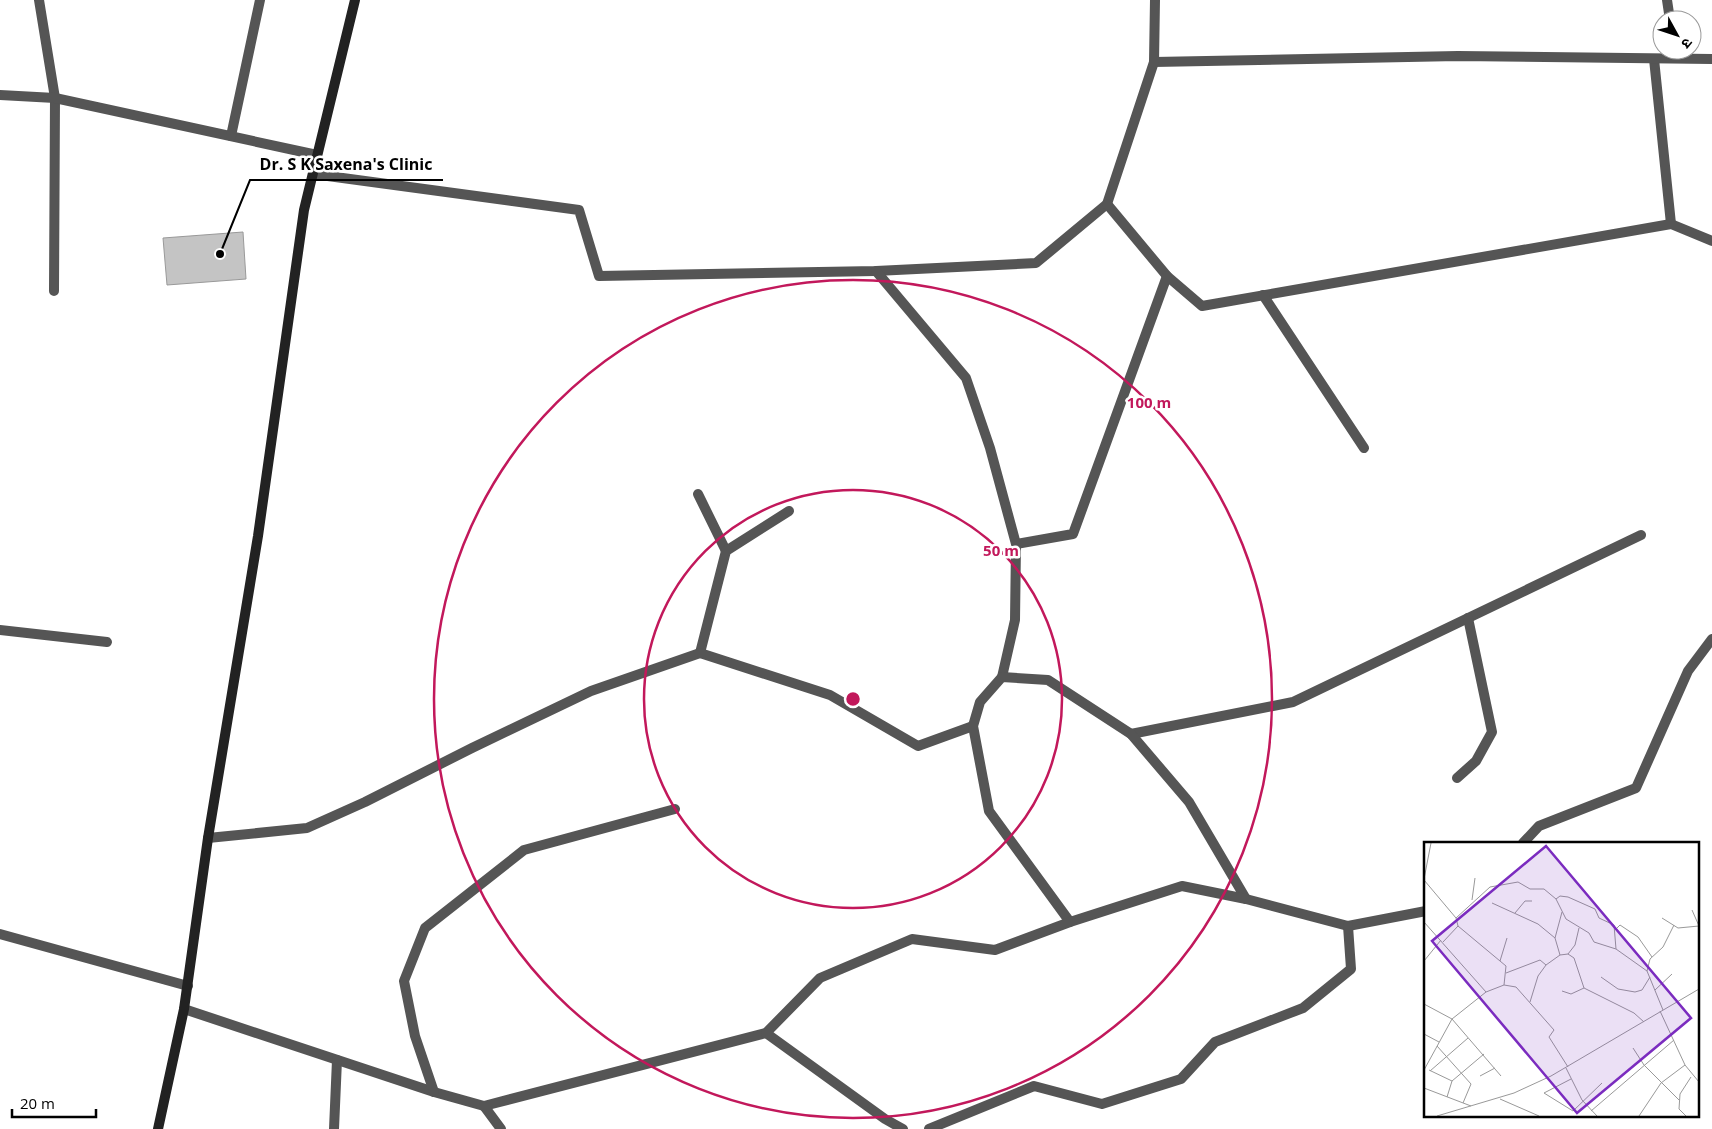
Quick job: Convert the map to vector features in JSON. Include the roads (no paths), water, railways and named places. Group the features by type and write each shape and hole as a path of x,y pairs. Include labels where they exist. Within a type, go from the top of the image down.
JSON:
{"main road":[{"path":"158,1129 188,986 208,838 258,536 304,210 355,0"}],"street":[{"path":"39,0 55,98 54,291"},
{"path":"231,136 260,0"},
{"path":"312,174 579,210 599,276 876,271 1036,263 1107,204 1154,62 1155,0"},
{"path":"1154,62 1458,56 1652,59"},
{"path":"1654,60 1671,224"},
{"path":"0,96 55,98 317,154"},
{"path":"1107,204 1167,276 1202,306 1671,224 1712,241"},
{"path":"876,271 966,378 990,448 1016,544 1015,620 1002,677 980,702 973,726 989,811 1070,922"},
{"path":"1016,544 1072,534 1167,276"},
{"path":"1263,295 1364,448"},
{"path":"698,494 726,551 700,653"},
{"path":"726,551 789,511"},
{"path":"1131,734 1293,702 1641,535"},
{"path":"1457,778 1476,761 1492,732 1468,618"},
{"path":"0,630 107,642"},
{"path":"1524,842 1539,826 1636,788 1688,672 1712,639"},
{"path":"208,838 307,828 365,802 591,691 700,653 830,695 918,746 973,726"},
{"path":"1002,677 1048,680 1131,734 1189,802 1246,900"},
{"path":"434,1092 415,1036 404,981 424,928 524,850 675,809"},
{"path":"184,1009 434,1092 484,1106 766,1033 820,978 912,938 995,950 1070,922 1182,886 1348,926 1424,911"},
{"path":"929,1129 1034,1086 1102,1104 1181,1078 1215,1042 1303,1008 1350,969 1348,926"},
{"path":"0,934 188,986"},
{"path":"766,1033 885,1124 903,1129"},
{"path":"334,1129 338,1060"},
{"path":"484,1106 501,1129"}],"place":[{"name":"Dr. S K Saxena's Clinic","path":"220,254"}]}
